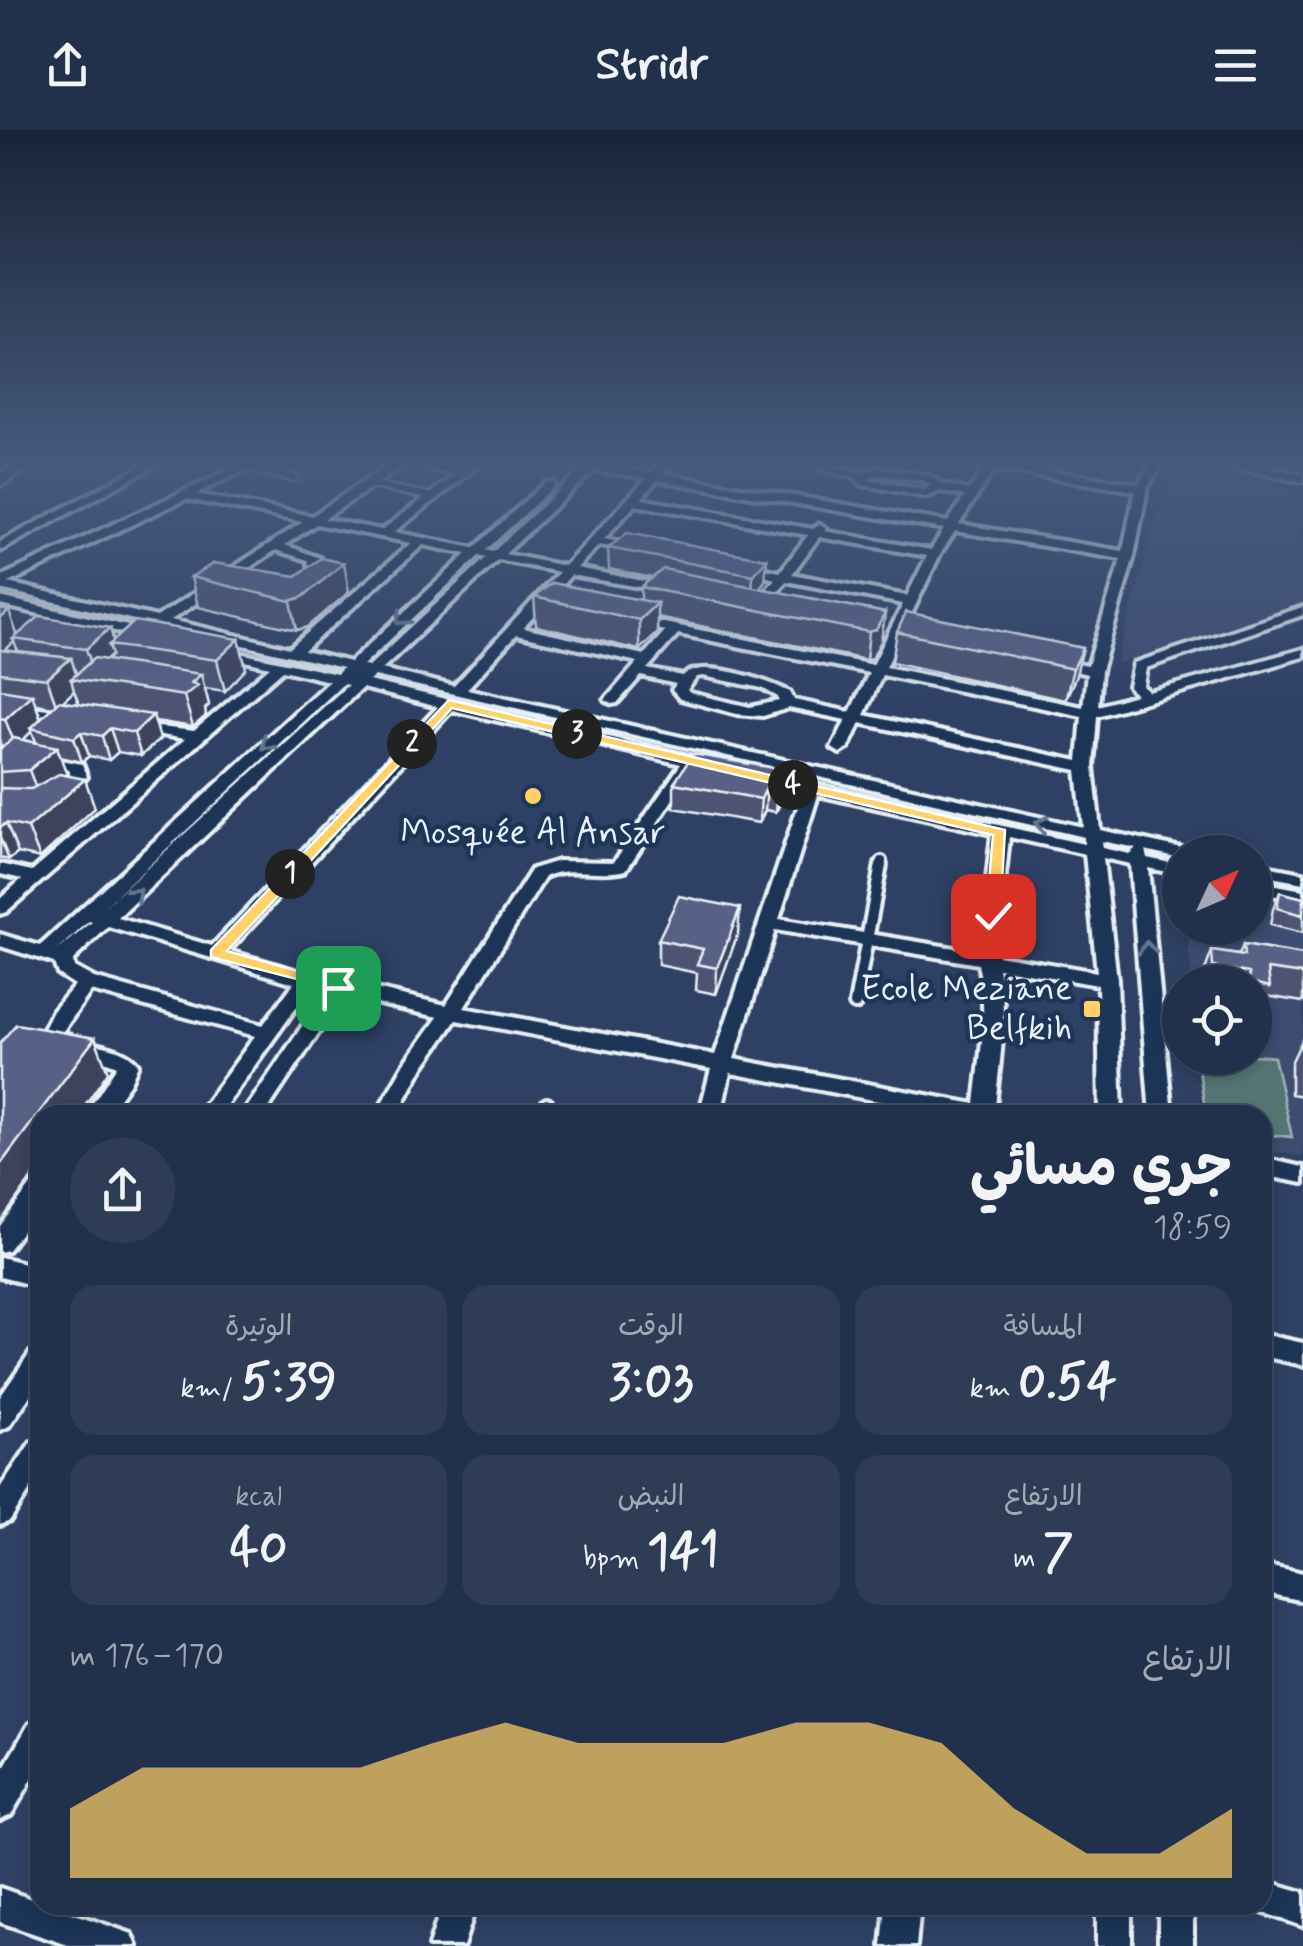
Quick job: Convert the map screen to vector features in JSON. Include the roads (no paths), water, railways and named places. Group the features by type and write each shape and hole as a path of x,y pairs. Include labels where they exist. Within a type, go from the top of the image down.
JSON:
{"street":[{"path":"0,583 78,546"},
{"path":"159,622 271,546"},
{"path":"274,546 314,558 318,565 312,577 291,591"},
{"path":"294,652 416,546"},
{"path":"446,546 684,592"},
{"path":"54,956 85,914 480,546"},
{"path":"54,956 107,921 369,677 502,546"},
{"path":"216,953 593,546"},
{"path":"623,546 650,551"},
{"path":"760,607 805,546"},
{"path":"888,546 934,554"},
{"path":"840,748 940,546"},
{"path":"1068,546 1128,556"},
{"path":"1111,1105 1107,980 1085,767 1094,671 1130,546"},
{"path":"723,565 910,600"},
{"path":"312,577 330,581"},
{"path":"0,583 353,665 369,677"},
{"path":"216,583 248,589"},
{"path":"349,585 367,588"},
{"path":"0,601 52,619 142,640 338,678 369,677 1092,844 1162,854"},
{"path":"540,601 558,605"},
{"path":"741,604 777,611"},
{"path":"1146,697 1136,687 1139,666 1303,611"},
{"path":"611,616 1090,713 1303,653"},
{"path":"513,630 642,665 684,681"},
{"path":"612,700 674,630"},
{"path":"878,630 914,637"},
{"path":"1042,661 1094,671"},
{"path":"0,908 195,736 228,700 280,665"},
{"path":"787,703 782,692 766,685 699,672 684,681 680,694 764,712 787,703 1085,767"},
{"path":"454,697 691,762 1000,832 1092,844"},
{"path":"0,707 73,713 48,729"},
{"path":"119,724 195,736"},
{"path":"0,776 34,743"},
{"path":"0,753 78,769 79,778 49,809"},
{"path":"392,1105 538,872 555,866 598,870 620,866 691,762"},
{"path":"712,1105 812,789"},
{"path":"989,1105 994,1014 987,961 1000,832"},
{"path":"1138,853 1162,863"},
{"path":"1138,853 1161,1105"},
{"path":"0,869 36,877"},
{"path":"1272,872 1303,878"},
{"path":"1272,890 1303,896"},
{"path":"85,914 306,980 448,1014 940,1105"},
{"path":"770,923 1107,980"},
{"path":"0,940 54,956 64,970 87,984 265,1032"},
{"path":"215,1105 306,980"},
{"path":"87,984 60,1016 52,1033 65,1044 128,1064 124,1078 104,1105"},
{"path":"260,1105 338,988"},
{"path":"1272,1168 1303,1175"},
{"path":"0,1243 30,1203"},
{"path":"0,1267 30,1274"},
{"path":"1272,1348 1303,1354"},
{"path":"0,1418 30,1374"},
{"path":"0,1512 30,1466"},
{"path":"1272,1580 1303,1588"},
{"path":"0,1804 30,1752"},
{"path":"1272,1899 1303,1909"},
{"path":"0,1904 30,1914"},
{"path":"31,1915 120,1946"},
{"path":"446,1946 456,1915"},
{"path":"899,1946 902,1915"},
{"path":"1114,1915 1114,1946"},
{"path":"1176,1915 1176,1946"}],"lane":[{"path":"855,1004 882,861"}],"place":[{"name":"Mosquée Al Ansar","path":"533,796"},
{"name":"Ecole Meziane Belfkih","path":"1092,1009"}]}
